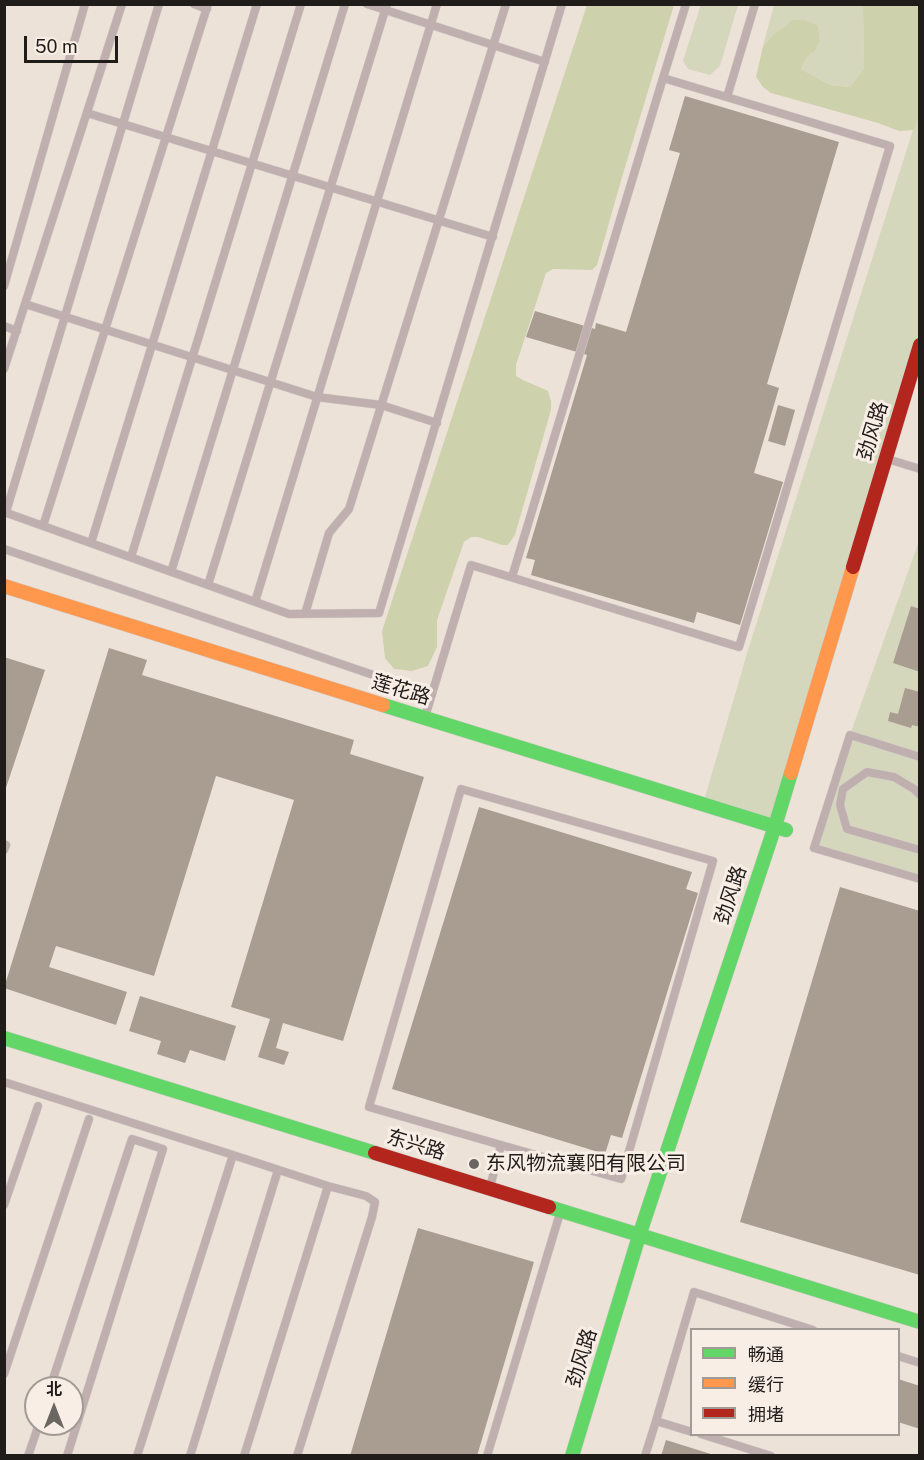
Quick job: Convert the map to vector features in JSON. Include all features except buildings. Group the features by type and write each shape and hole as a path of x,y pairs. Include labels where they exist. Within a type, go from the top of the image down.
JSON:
{"street":[{"name":"劲风路","path":"780,828 920,345"},
{"name":"劲风路","path":"572,1455 780,828 920,381"},
{"name":"莲花路","path":"4,586 780,828"},
{"name":"东兴路","path":"4,1038 920,1323"},
{"name":"劲风路","path":"585,1455 645,1238"}],"lane":[{"path":"4,286 85,4"},
{"path":"4,369 122,4"},
{"path":"159,4 5,512 289,614 379,614 562,4"},
{"path":"43,526 208,7 194,4"},
{"path":"91,543 257,4"},
{"path":"131,557 301,4"},
{"path":"171,572 345,4"},
{"path":"367,4 386,7 431,25 545,62"},
{"path":"255,602 437,4"},
{"path":"305,614 330,533 349,509 506,4"},
{"path":"512,577 686,4"},
{"path":"727,97 754,4"},
{"path":"208,585 386,7"},
{"path":"425,718 471,565 739,647 890,146 663,78"},
{"path":"87,113 492,237"},
{"path":"26,304 317,398 381,405 437,423"},
{"path":"4,326 17,331"},
{"path":"894,461 920,469"},
{"path":"4,549 432,695"},
{"path":"920,757 850,735 814,848 920,879"},
{"path":"918,791 894,777 867,772 843,789 840,805 847,829 920,850"},
{"path":"461,789 713,861 621,1179 501,1145 369,1107 461,789"},
{"path":"4,844 6,845 4,850"},
{"path":"4,1082 328,1186 366,1196 375,1202 297,1455"},
{"path":"4,1205 38,1106"},
{"path":"4,1374 89,1119"},
{"path":"54,1376 132,1139 163,1149 84,1403"},
{"path":"489,1188 501,1145"},
{"path":"137,1455 233,1155"},
{"path":"190,1455 278,1170"},
{"path":"244,1455 328,1186"},
{"path":"487,1455 561,1211"},
{"path":"645,1455 694,1292 810,1328"},
{"path":"900,1357 920,1363"},
{"path":"656,1421 690,1431"},
{"path":"28,1455 35,1436"},
{"path":"68,1455 74,1436"},
{"path":"708,1436 771,1455"}],"shaded area":[{"path":"5,5 919,5 919,1455 5,1456"}],"green space":[{"path":"701,4 738,5 720,66 710,75 688,69 683,61"},
{"path":"587,5 674,5 597,265 592,270 553,269 546,273 516,365 516,376 548,391 551,410 515,535 508,545 478,537 471,537 464,542 437,620 437,647 428,666 412,671 394,669 385,658 382,631"},
{"path":"774,5 863,5 864,69 850,87 830,85 801,69 820,41 818,25 805,20 771,37 763,46"},
{"path":"863,5 919,5 920,111 914,130 899,131 771,93 756,77 763,46 793,20 805,20 818,25 820,41 801,69 830,85 850,87 864,69"},
{"path":"919,111 919,346 775,826 703,804 748,650"},
{"path":"919,541 919,879 814,848 850,735"}],"traffic: fast":[{"path":"383,705 786,830"},
{"path":"572,1456 639,1236 791,773"},
{"path":"4,1038 375,1153"},
{"path":"549,1207 920,1322"}],"traffic: slow":[{"path":"791,773 853,567"},
{"path":"4,586 383,705"}],"traffic: jam":[{"path":"853,567 920,345"},
{"path":"375,1153 549,1207"}],"place":[{"name":"东风物流襄阳有限公司","path":"474,1164"}]}
